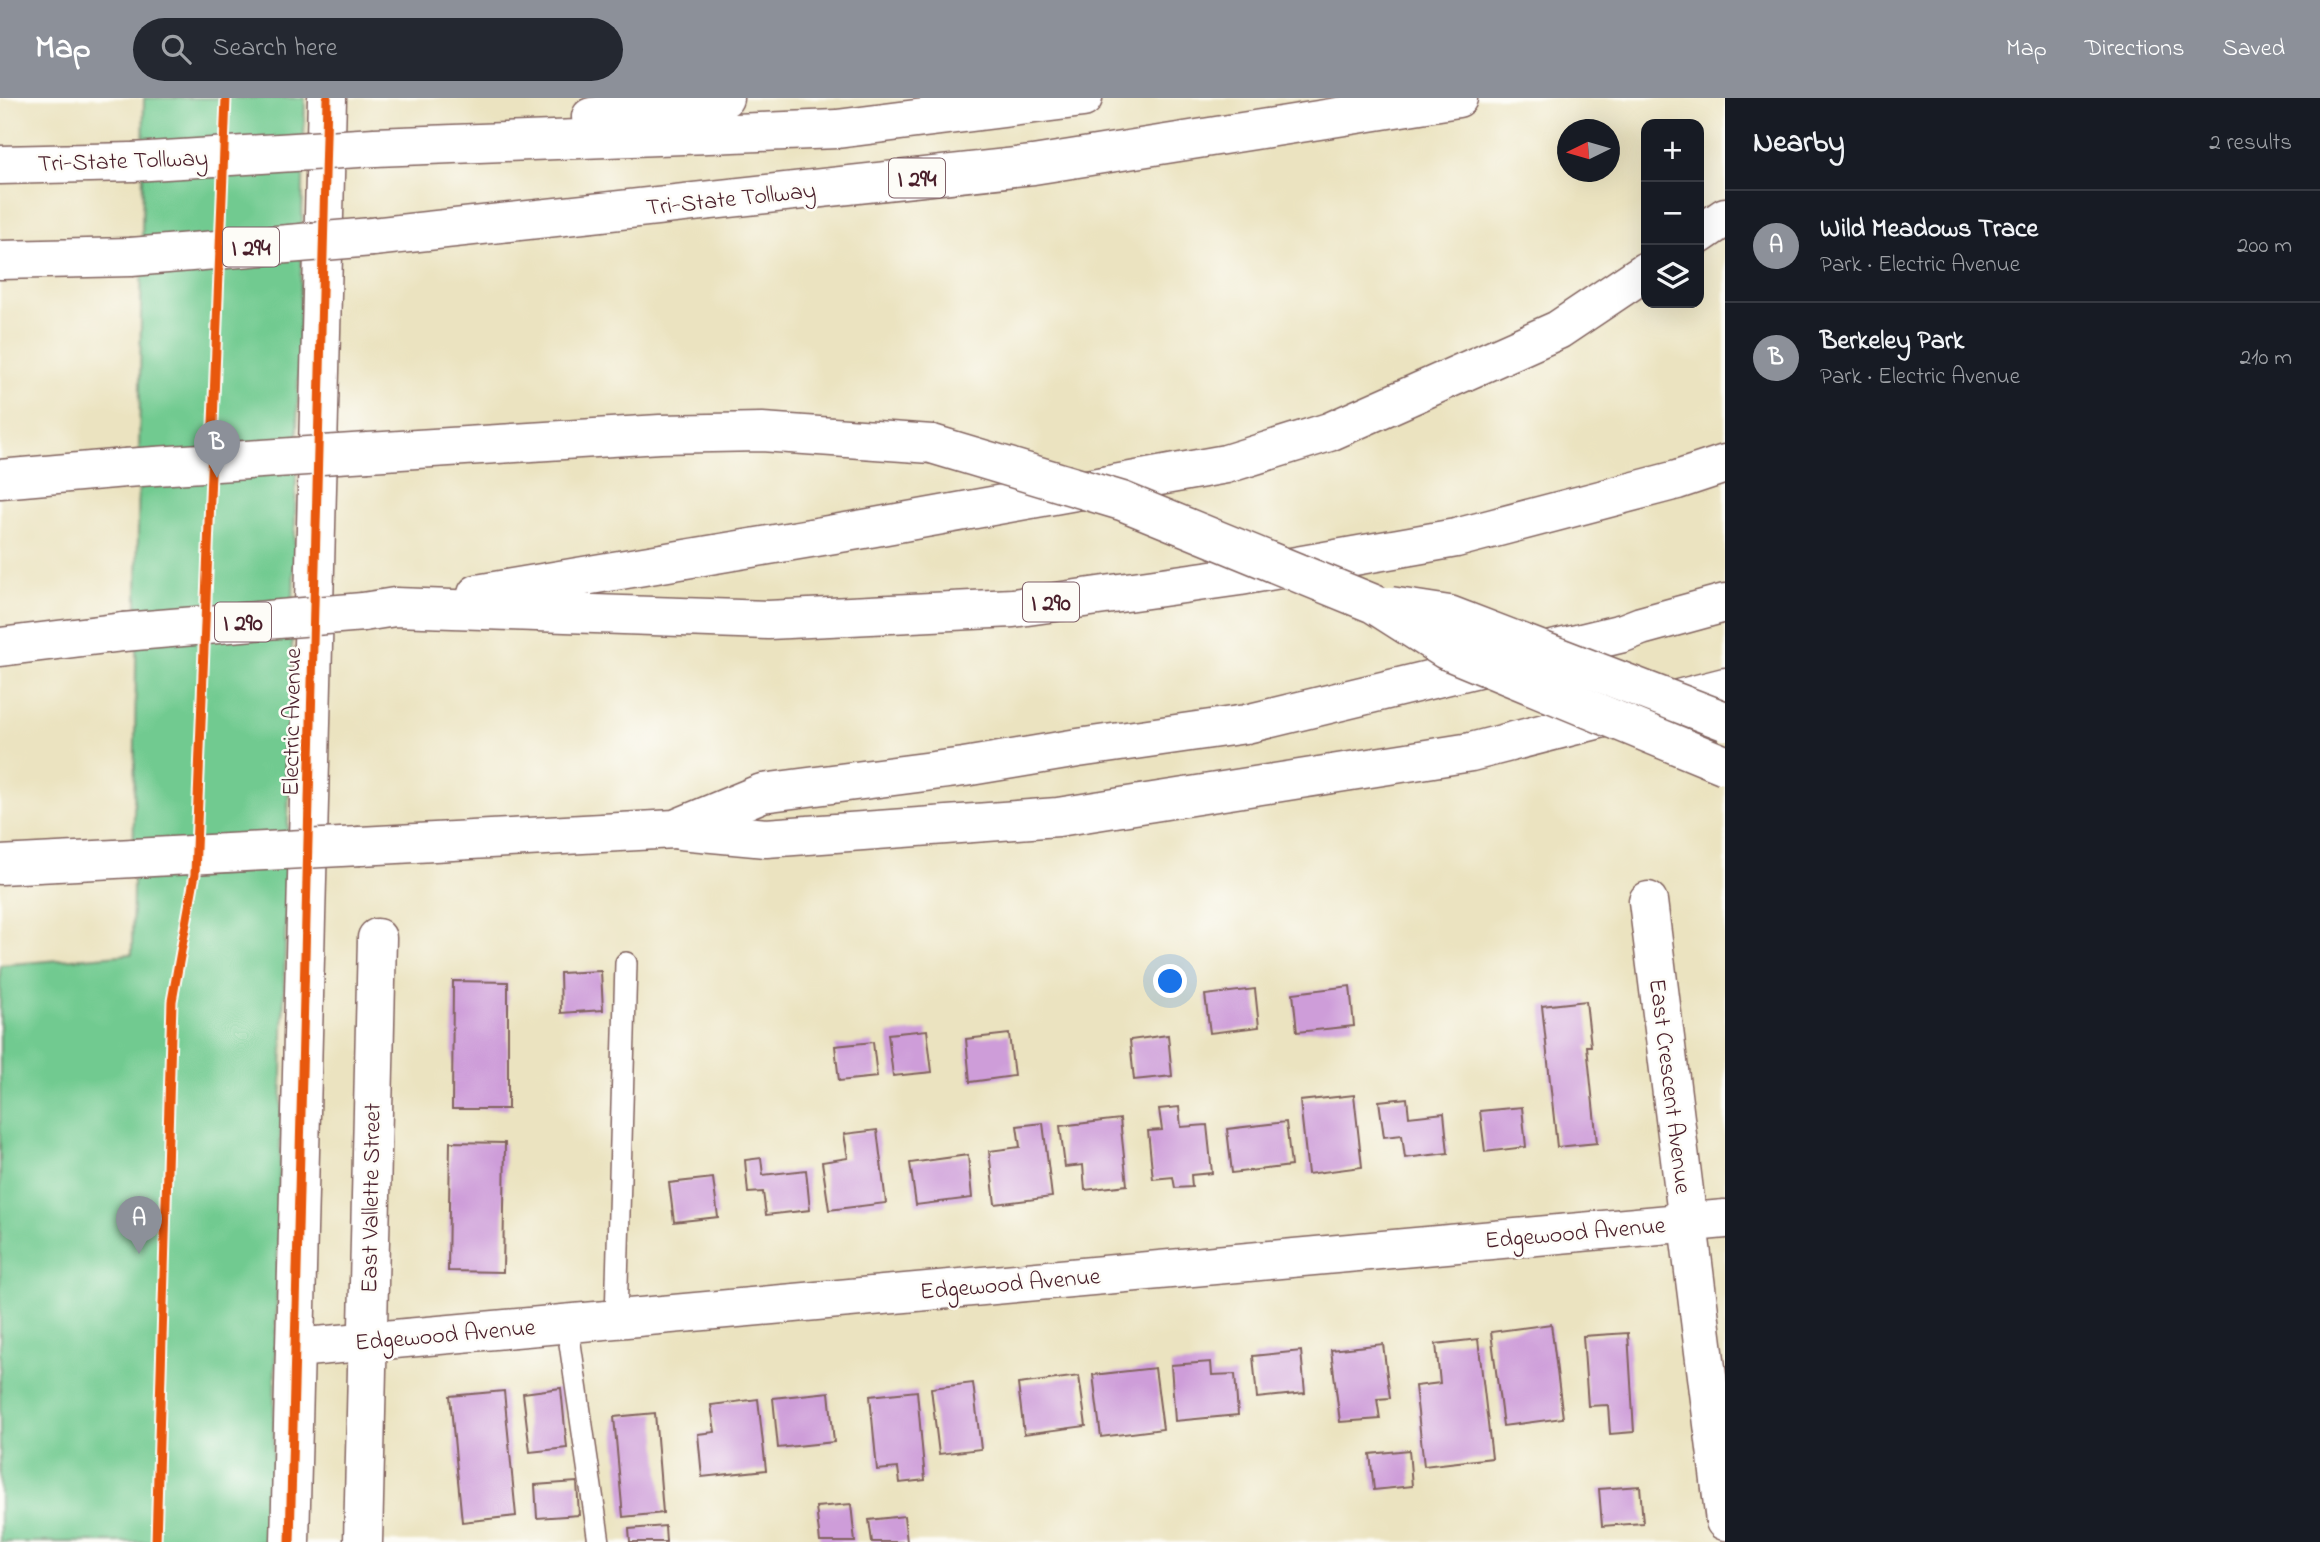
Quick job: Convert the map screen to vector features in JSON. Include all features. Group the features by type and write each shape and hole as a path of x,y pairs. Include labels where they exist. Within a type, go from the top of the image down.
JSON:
{"main road":[{"name":"Electric Avenue","path":"295,1348 327,98"},
{"path":"375,147 724,98"},
{"name":"Tri-State Tollway","path":"0,165 133,162 375,147 837,129 1083,98"},
{"name":"Tri-State Tollway","path":"0,260 131,257 372,237 1033,165 1458,98"},
{"path":"1704,232 1725,218"},
{"path":"379,610 864,529 1226,464 1329,432 1558,330 1641,274"},
{"path":"0,479 125,468 660,434 762,432 932,444 1122,501 1374,604 1446,650 1725,765"},
{"name":"I 290","path":"0,647 123,632 379,610 768,620 1013,608 1240,576 1455,538 1677,480 1725,464"},
{"path":"675,829 762,793 964,767 1246,724 1623,634 1641,626 1725,603"},
{"path":"1374,604 1449,615 1725,721"},
{"path":"0,865 675,829 766,838 1058,817 1471,752 1725,687"},
{"name":"East Crescent Avenue","path":"1648,901 1707,1220 1725,1521"},
{"name":"East Vallette Street","path":"363,1542 377,938"},
{"name":"Edgewood Avenue","path":"295,1348 1707,1220"},
{"path":"290,1542 295,1348"}],"lane":[{"path":"616,1319 626,963"},
{"path":"567,1323 599,1542"}],"green space":[{"path":"144,98 305,98 271,1542 0,1542 0,965 132,954"}],"building":[{"path":"601,971 603,1010 561,1013 560,973"},
{"path":"453,981 508,982 508,1109 452,1109"},
{"path":"1350,986 1354,1026 1297,1032 1293,993"},
{"path":"1255,989 1259,1027 1210,1033 1205,995"},
{"path":"1586,1001 1591,1046 1587,1046 1597,1143 1557,1147 1542,1006"},
{"path":"927,1030 932,1072 893,1076 888,1034"},
{"path":"1009,1034 1014,1076 970,1082 966,1039"},
{"path":"1168,1035 1172,1076 1134,1080 1130,1040"},
{"path":"873,1042 877,1077 839,1081 835,1046"},
{"path":"1354,1095 1362,1167 1308,1174 1300,1101"},
{"path":"1407,1098 1409,1117 1444,1113 1448,1153 1405,1158 1402,1135 1384,1137 1379,1101"},
{"path":"1179,1107 1181,1127 1207,1125 1212,1173 1191,1175 1192,1187 1175,1188 1173,1177 1153,1179 1148,1131 1162,1130 1159,1109"},
{"path":"1522,1107 1526,1147 1485,1152 1480,1111"},
{"path":"1120,1119 1127,1185 1085,1190 1083,1165 1065,1167 1060,1126"},
{"path":"1286,1122 1291,1166 1232,1173 1227,1129"},
{"path":"1043,1123 1052,1197 995,1204 989,1151 1020,1147 1017,1126"},
{"path":"877,1130 886,1203 829,1210 822,1162 848,1158 844,1134"},
{"path":"450,1142 505,1143 503,1272 448,1271"},
{"path":"968,1155 972,1198 916,1205 910,1163"},
{"path":"761,1158 763,1175 806,1170 810,1210 766,1215 763,1192 748,1193 745,1160"},
{"path":"713,1178 718,1217 674,1222 669,1183"},
{"path":"1551,1324 1563,1418 1503,1426 1491,1332"},
{"path":"1628,1333 1634,1432 1610,1434 1608,1405 1588,1406 1583,1336"},
{"path":"1478,1339 1492,1458 1424,1466 1415,1386 1440,1383 1436,1344"},
{"path":"1383,1344 1390,1398 1377,1399 1380,1419 1340,1422 1331,1350"},
{"path":"1301,1351 1305,1393 1257,1398 1253,1356"},
{"path":"1211,1362 1212,1375 1235,1374 1238,1415 1175,1421 1171,1365"},
{"path":"1155,1368 1163,1429 1101,1437 1093,1375"},
{"path":"1079,1376 1086,1426 1024,1434 1018,1384"},
{"path":"973,1383 981,1449 939,1454 931,1388"},
{"path":"561,1388 567,1448 530,1452 523,1393"},
{"path":"504,1391 516,1516 462,1522 450,1396"},
{"path":"917,1391 925,1480 900,1483 898,1468 877,1470 870,1396"},
{"path":"829,1392 834,1442 778,1448 773,1398"},
{"path":"758,1399 766,1470 702,1477 698,1434 715,1432 711,1405"},
{"path":"655,1413 663,1513 623,1517 614,1417"},
{"path":"1409,1450 1412,1486 1374,1490 1370,1454"},
{"path":"577,1482 579,1515 537,1518 535,1485"},
{"path":"1640,1486 1643,1523 1602,1526 1599,1489"},
{"path":"851,1504 855,1542 820,1542 816,1507"},
{"path":"904,1516 907,1542 872,1542 869,1520"},
{"path":"665,1526 666,1542 630,1542 629,1529"}],"cycle path":[{"path":"156,1542 172,1001 195,874 226,98"},
{"path":"290,1542 327,98"}],"place":[{"name":"Berkeley Park","path":"217,478"},
{"name":"Wild Meadows Trace","path":"139,1254"}]}
